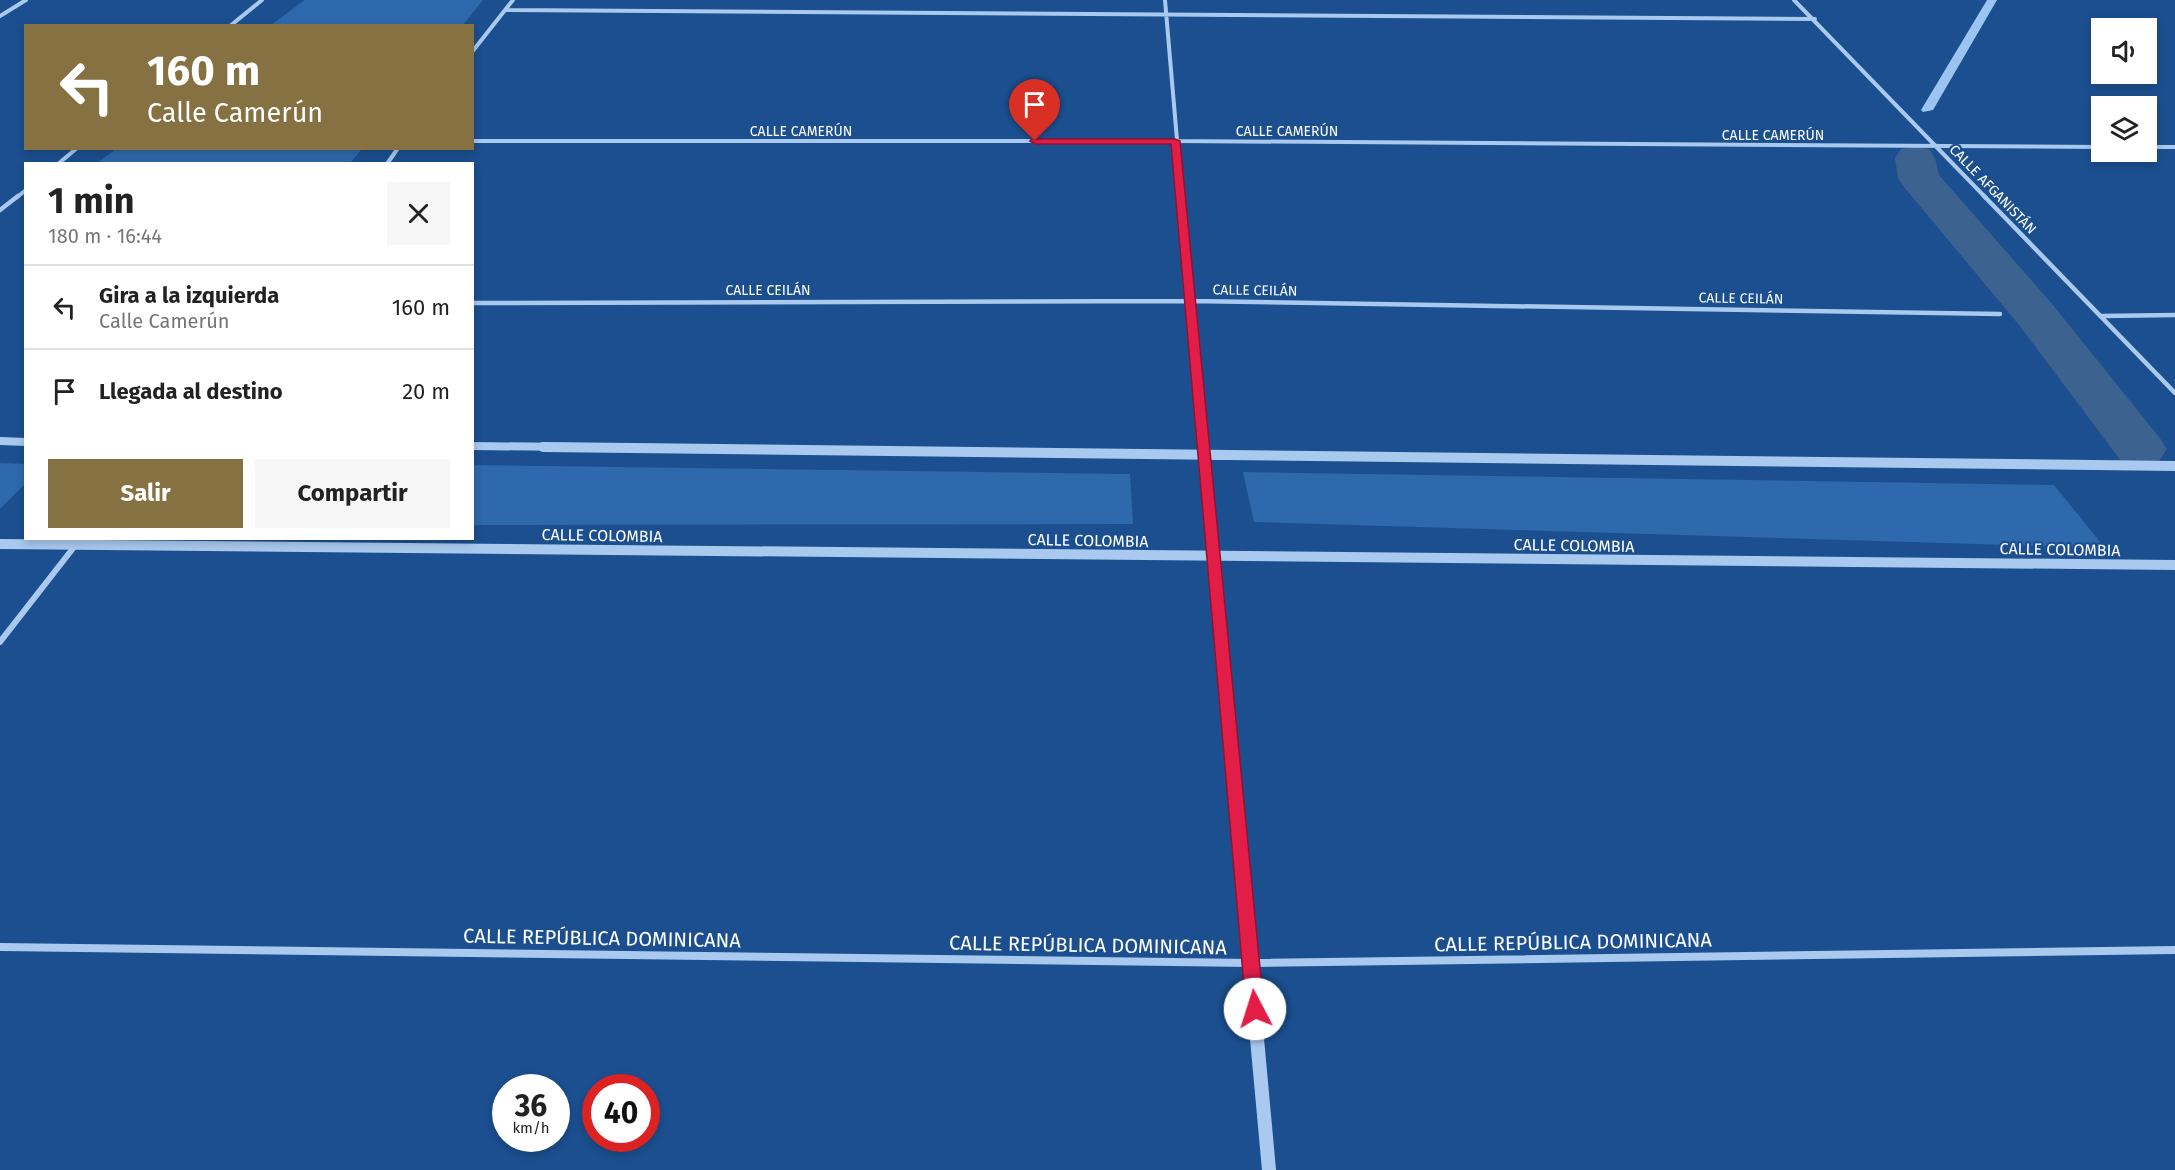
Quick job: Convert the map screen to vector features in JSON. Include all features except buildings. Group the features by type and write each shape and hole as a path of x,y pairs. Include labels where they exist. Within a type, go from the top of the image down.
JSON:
{"street":[{"path":"0,16 26,0"},
{"path":"232,24 262,0"},
{"path":"474,49 513,0"},
{"path":"1165,0 1175,141 1269,1170"},
{"name":"CALLE AFGANISTÁN","path":"1794,0 1815,19 2175,393"},
{"path":"505,10 1815,19"},
{"name":"CALLE CAMERÚN","path":"474,141 1175,141 2091,147"},
{"path":"2157,147 2175,147"},
{"path":"60,162 75,150"},
{"path":"0,210 24,192"},
{"name":"CALLE CEILÁN","path":"474,303 1190,301 2000,314"},
{"path":"2102,316 2175,315"},
{"path":"0,441 24,442"},
{"path":"474,446 2175,466"},
{"path":"0,642 79,541"},
{"name":"CALLE COLOMBIA","path":"0,544 79,541 1213,556 2175,565"},
{"name":"CALLE REPÚBLICA DOMINICANA","path":"0,946 1251,963 2175,950"}],"shaded area":[{"path":"305,0 483,0 464,24 272,24"},
{"path":"115,150 361,150 351,162 98,162"},
{"path":"0,463 24,464 24,485 0,509"},
{"path":"474,465 1130,474 1133,524 474,525"},
{"path":"1243,472 2054,485 2105,548 1254,522"}],"waterway":[{"path":"1927,110 1992,0"},
{"path":"1915,158 1919,178 2036,315 2140,449"}],"route":[{"path":"1035,141 1175,141 1255,1009"}]}
